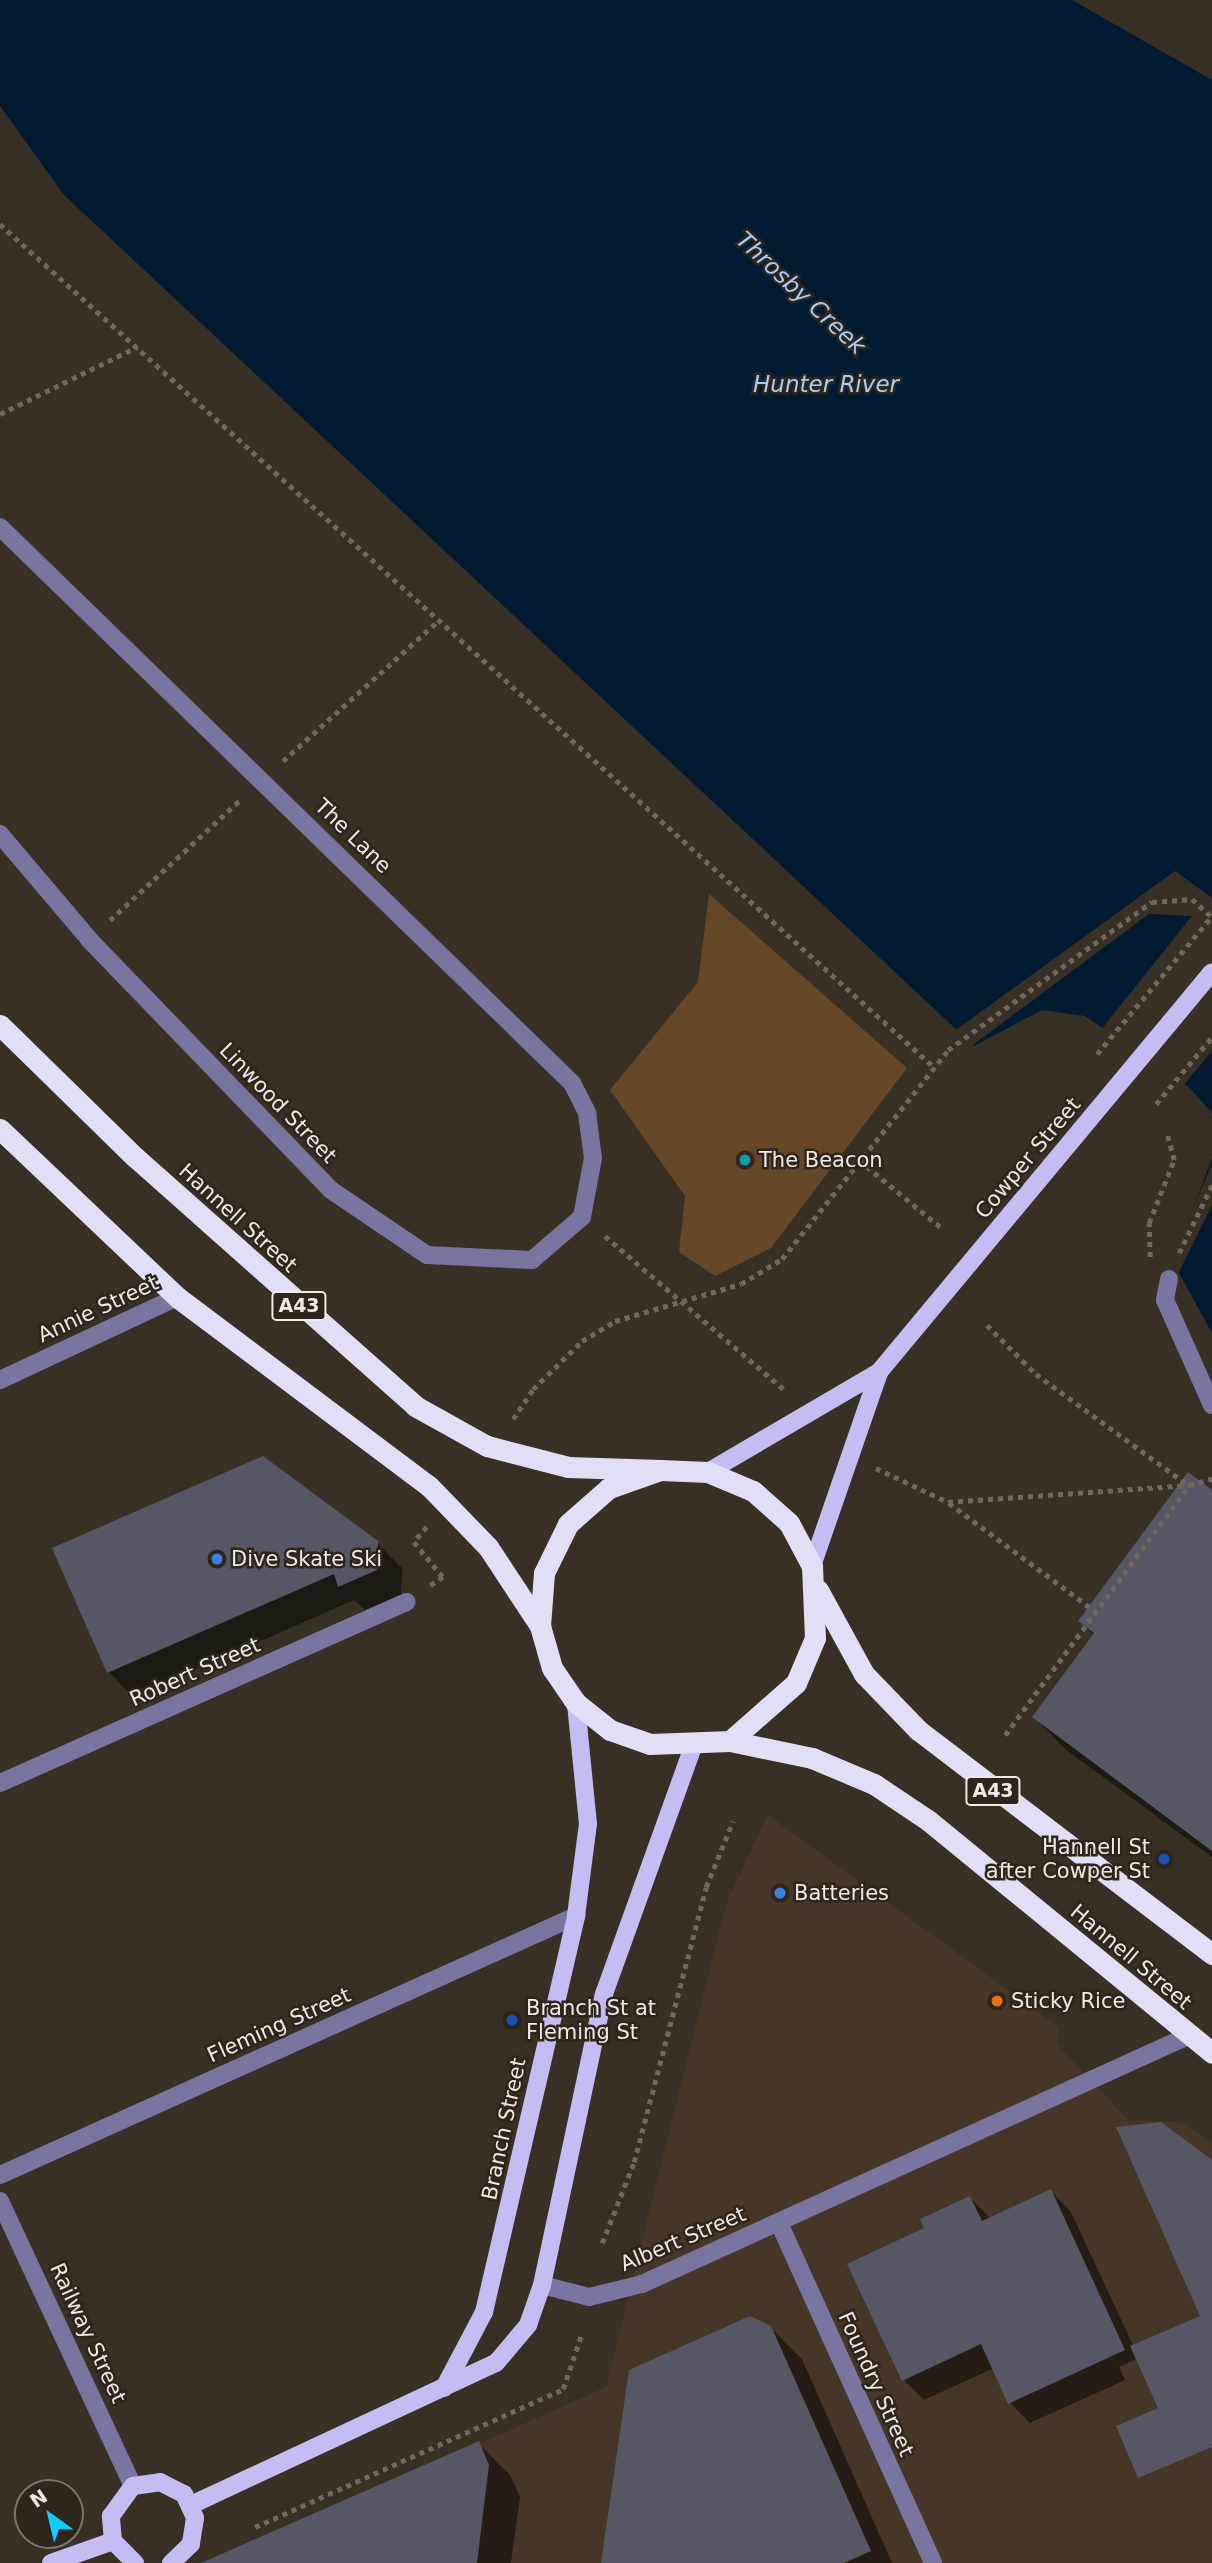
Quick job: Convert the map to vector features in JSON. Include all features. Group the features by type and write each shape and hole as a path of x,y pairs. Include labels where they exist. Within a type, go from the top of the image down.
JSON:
{"highway":[{"name":"Hannell Street","path":"0,1025 135,1157 415,1406 505,1451 568,1467 660,1470"},
{"name":"A43","path":"0,1129 177,1297 429,1486 488,1547 540,1626 552,1668 576,1703 610,1730 650,1744 693,1747 730,1741 796,1683 815,1637 817,1589 812,1566 789,1523 762,1499 708,1472 660,1470 609,1488 568,1524 544,1573 540,1626"},
{"name":"A43","path":"817,1589 864,1674 918,1730 1212,1954"},
{"name":"Hannell Street","path":"730,1741 812,1758 874,1784 929,1821 1212,2053"}],"main road":[{"name":"Cowper Street","path":"708,1472 879,1372 1212,972"},
{"name":"Cowper Street","path":"812,1566 879,1372"},
{"name":"Branch Street","path":"444,2388 484,2312 576,1916 588,1824 576,1703"},
{"path":"191,2505 496,2363 527,2325 542,2285 604,1994 693,1747"},
{"path":"135,2563 113,2541 111,2516 133,2486 160,2482 191,2505 195,2532 171,2563"},
{"path":"51,2563 113,2541"}],"street":[{"name":"The Lane","path":"0,527 572,1083 587,1113 593,1158 582,1217"},
{"name":"Linwood Street","path":"0,834 89,939 331,1191 416,1248 427,1255 533,1260 582,1217"},
{"path":"1169,1279 1165,1300 1212,1405"},
{"name":"Annie Street","path":"0,1380 177,1297"},
{"name":"Robert Street","path":"0,1783 407,1602"},
{"name":"Fleming Street","path":"0,2175 576,1916"},
{"name":"Albert Street","path":"542,2285 589,2297 642,2284 1188,2036"},
{"name":"Railway Street","path":"0,2201 133,2486"},
{"name":"Foundry Street","path":"779,2223 933,2563"}],"path":[{"path":"0,224 933,1066"},
{"path":"0,414 137,347"},
{"path":"524,1404 582,1341 631,1313 741,1284 782,1259 948,1050 1152,902 1192,899 1212,917 1097,1054"},
{"path":"1156,1104 1212,1037"},
{"path":"1165,1300 1150,1268 1149,1223 1174,1160 1167,1133"},
{"path":"859,1160 943,1228"},
{"path":"1169,1279 1212,1185"},
{"path":"582,1217 684,1298 772,1378"},
{"path":"987,1325 1036,1374 1189,1485"},
{"path":"877,1469 948,1502 1096,1611"},
{"path":"948,1502 1189,1485 1212,1479"},
{"path":"1005,1735 1189,1485"},
{"path":"414,1542 443,1577"},
{"path":"602,2244 634,2162 706,1887 733,1821"},
{"path":"254,2526 563,2389 582,2333"}],"shaded area":[{"path":"709,894 907,1068 771,1248 715,1276 679,1252 685,1196 610,1090 698,982"},
{"path":"768,1815 1059,2027 1057,2044 1128,2120 1183,2122 1212,2144 1212,2563 212,2563 606,2387 725,1906"}],"water":[{"name":"Hunter River","path":"0,0 1072,0 1212,80 1212,1113 1190,1088 1085,1016 1042,1010 974,1046 64,195 0,106"},
{"path":"1212,1158 1212,1333 1173,1262"}],"pier":[{"path":"1175,871 1212,898 1212,1051 1182,1087 1100,1031 1192,916 1149,914 970,1047 953,1032"},
{"path":"1212,1164 1212,1205 1177,1276 1170,1261"}],"building":[{"name":"Dive Skate Ski","path":"263,1456 378,1541 377,1570 338,1587 334,1574 107,1673 52,1548"},
{"path":"1188,1472 1212,1490 1212,1851 1032,1717 1094,1633 1078,1621"},
{"path":"1161,2122 1212,2160 1212,2447 1138,2478 1116,2426 1158,2408 1130,2346 1200,2316 1116,2127"},
{"path":"1051,2189 1125,2350 1008,2404 981,2344 902,2381 847,2264 924,2228 920,2219 970,2196 982,2221"},
{"path":"750,2316 771,2326 871,2551 844,2563 601,2563 629,2370"},
{"path":"479,2441 489,2465 477,2563 201,2563"}],"place":[{"name":"The Beacon","path":"745,1160"},
{"name":"Dive Skate Ski","path":"217,1559"},
{"name":"Hannell St after Cowper St","path":"1164,1859"},
{"name":"Batteries","path":"780,1893"},
{"name":"Sticky Rice","path":"997,2001"},
{"name":"Branch St at Fleming St","path":"512,2020"}],"water label":[{"name":"Throsby Creek","path":"801,293"}]}
